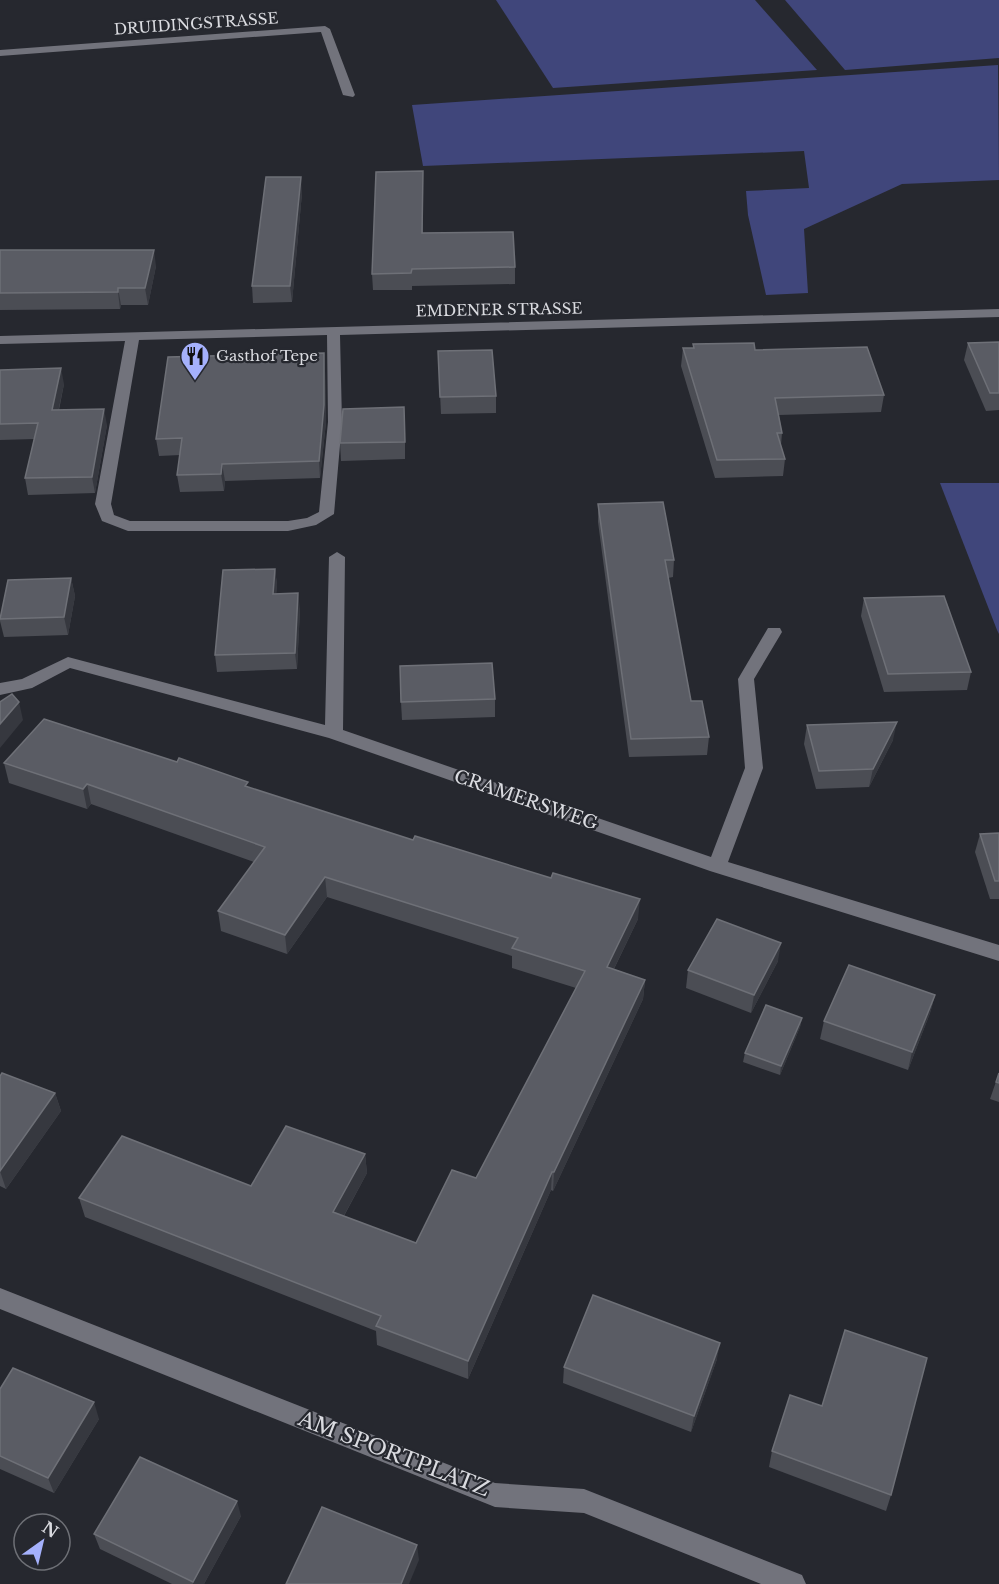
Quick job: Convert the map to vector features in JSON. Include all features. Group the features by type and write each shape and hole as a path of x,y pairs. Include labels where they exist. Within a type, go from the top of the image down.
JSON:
{"street":[{"name":"DRUIDINGSTRASSE","path":"0,53 324,29 349,95"},
{"name":"EMDENER STRASSE","path":"0,340 999,313"},
{"path":"133,336 103,504 106,518 128,526 288,526 311,522 326,514 332,478 337,366 333,331"},
{"path":"334,734 337,557"},
{"path":"717,866 754,768 746,679 774,632"},
{"name":"CRAMERSWEG","path":"0,689 26,684 68,662 334,734 717,866 999,953"},
{"name":"AM SPORTPLATZ","path":"0,1298 495,1495 584,1501 793,1584"}],"shaded area":[{"path":"496,0 755,0 817,70 553,88"},
{"path":"785,0 999,0 999,58 845,70"},
{"path":"998,65 999,180 902,184 804,229 808,293 766,295 748,215 746,191 809,188 804,151 423,166 412,105"},
{"path":"940,483 999,483 999,634 997,630"}],"building":[{"path":"423,171 422,233 513,232 515,267 412,269 411,273 372,274 376,172"},
{"path":"266,177 301,177 290,286 252,286"},
{"path":"0,250 154,250 145,288 118,288 118,292 0,293"},
{"path":"999,342 999,393 990,393 968,343"},
{"path":"754,343 755,350 867,347 884,395 775,398 782,433 777,433 785,459 717,460 683,348 694,348 693,344"},
{"path":"492,350 496,396 440,397 438,351"},
{"path":"324,353 324,405 319,461 222,464 221,474 177,475 182,438 156,439 168,357"},
{"path":"61,368 52,410 104,409 92,477 25,478 38,423 0,424 0,370"},
{"path":"404,407 405,442 340,443 343,409"},
{"path":"663,502 674,560 665,560 691,701 702,701 709,737 631,739 598,504"},
{"path":"275,569 273,594 298,593 295,653 215,655 223,570"},
{"path":"71,578 64,617 0,619 8,580"},
{"path":"944,596 971,672 888,674 864,598"},
{"path":"492,663 495,699 401,702 400,666"},
{"path":"12,694 19,702 0,724 0,702"},
{"path":"44,719 177,762 179,758 248,782 245,786 413,840 415,836 551,878 553,873 640,899 607,967 645,980 552,1172 468,1361 376,1326 381,1316 79,1198 122,1136 251,1186 286,1126 365,1154 333,1212 416,1243 452,1170 476,1178 585,971 512,948 518,938 325,877 285,935 218,911 265,847 87,784 83,789 4,763"},
{"path":"897,722 873,769 819,771 807,725"},
{"path":"999,833 999,881 995,881 980,834"},
{"path":"717,919 781,943 754,995 688,970"},
{"path":"849,965 935,995 912,1052 824,1021"},
{"path":"766,1005 802,1018 781,1066 745,1053"},
{"path":"2,1073 55,1093 0,1171 0,1076"},
{"path":"593,1295 720,1343 694,1416 564,1367"},
{"path":"845,1330 927,1358 891,1495 772,1451 790,1395 822,1406"},
{"path":"13,1368 94,1402 48,1478 0,1456 0,1389"},
{"path":"140,1457 237,1501 193,1582 94,1534"},
{"path":"322,1507 417,1545 401,1584 286,1584"}],"place":[{"name":"Gasthof Tepe","path":"195,382"}]}
